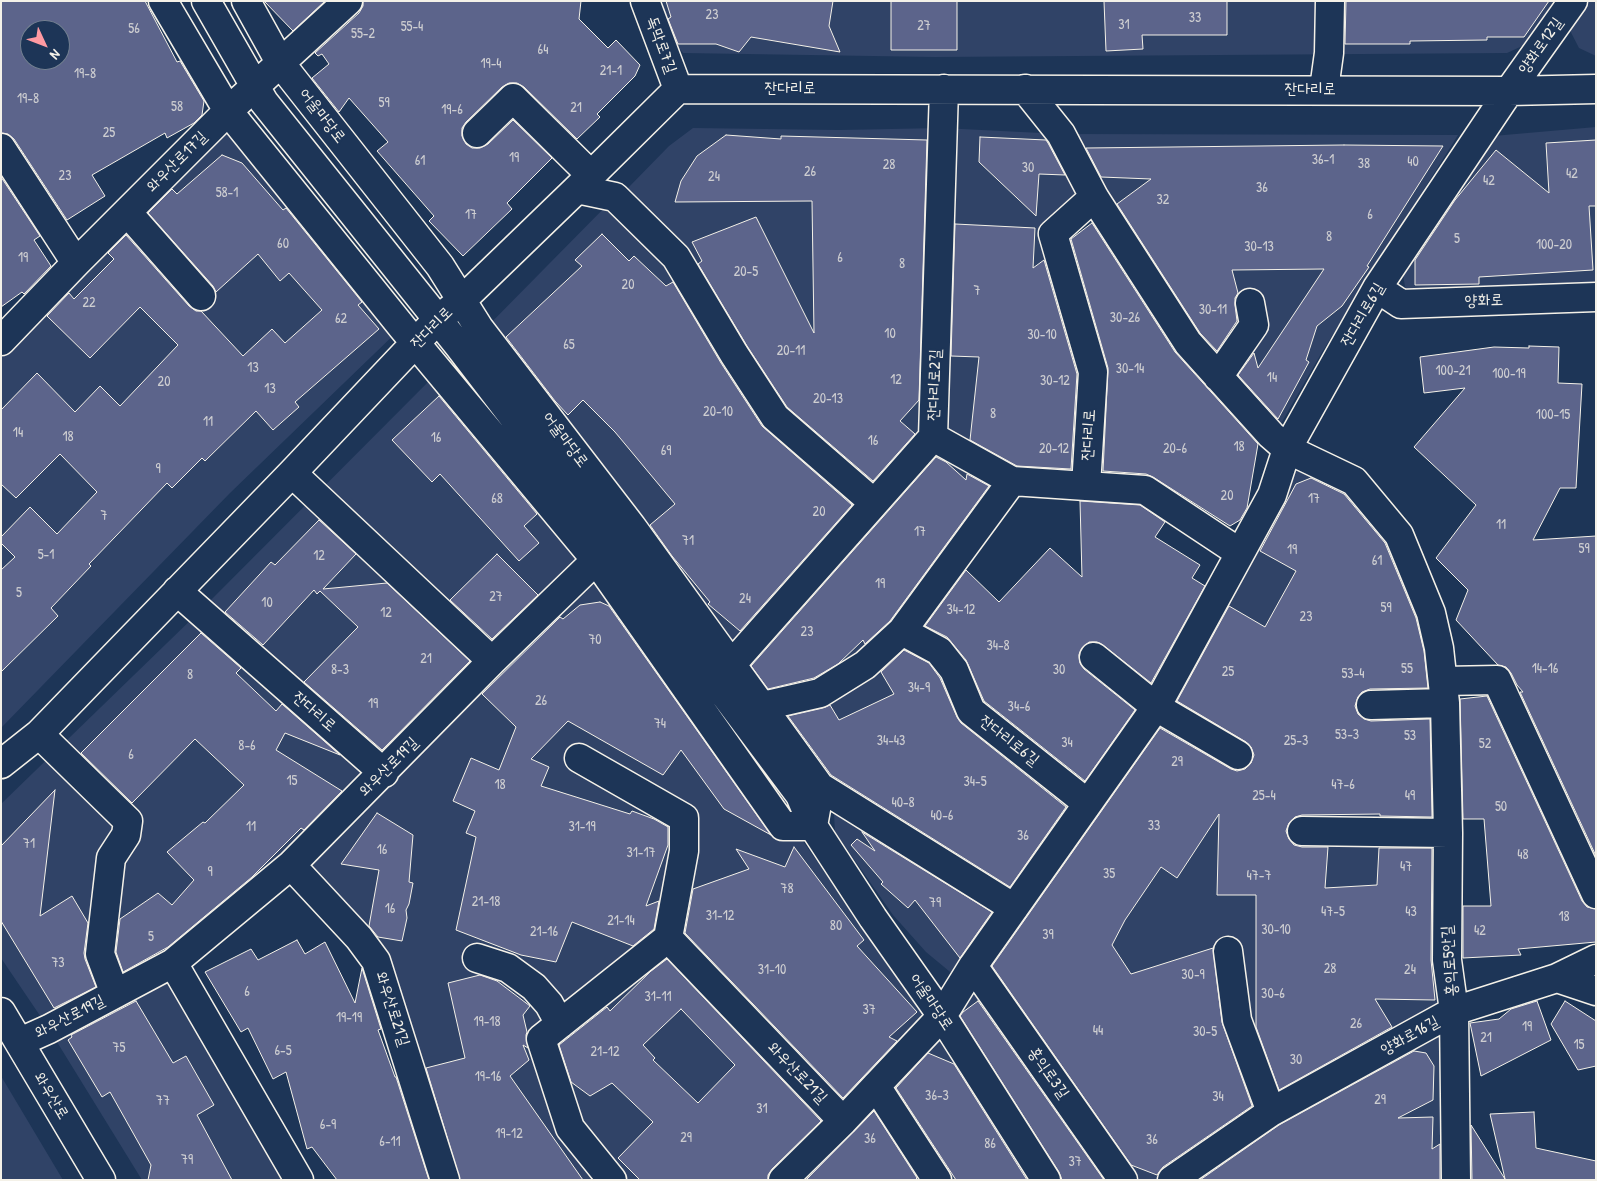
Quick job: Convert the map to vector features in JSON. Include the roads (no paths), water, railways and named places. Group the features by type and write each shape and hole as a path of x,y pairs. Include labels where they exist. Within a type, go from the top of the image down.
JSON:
{"street":[{"path":"163,1 228,111 402,327 596,560 783,826 813,826 820,787 1014,908"},
{"name":"어울마당로","path":"206,1 264,102 437,320 675,628 800,795 813,826 873,918 942,1016 1046,1180"},
{"name":"어울마당로","path":"246,1 281,64 440,266 479,328 632,527 820,787"},
{"path":"228,111 348,1"},
{"name":"독막로7길","path":"645,1 678,89"},
{"path":"1324,90 1329,53 1330,1"},
{"name":"양화로12길","path":"1510,91 1573,1"},
{"name":"잔다리로","path":"1,764 39,734 417,343 437,320 461,300 678,89 1596,90"},
{"name":"잔다리로2길","path":"731,665 933,437 944,89"},
{"path":"1025,89 1060,134 1094,197 1188,343 1271,436 1287,449"},
{"name":"잔다리로6길","path":"942,1016 973,966 1156,707 1272,495 1287,449 1377,288 1510,91"},
{"path":"477,134 513,98 584,182 615,197 676,257 734,354 775,417 874,503"},
{"name":"와우산로17길","path":"1,341 228,111"},
{"path":"1,148 76,263"},
{"name":"잔다리로","path":"1086,486 1093,372 1053,234 1094,197"},
{"path":"127,212 201,296"},
{"name":"양화로","path":"1377,288 1401,304 1596,297"},
{"path":"1218,377 1254,325 1250,303"},
{"path":"933,437 1012,481 1145,490 1240,553"},
{"name":"홍익로5안길","path":"1287,449 1354,481 1400,535 1431,612 1439,648 1444,692 1448,833 1447,960 1454,1011 1456,1180"},
{"path":"292,473 492,661"},
{"path":"763,706 820,693 865,665 902,631 1012,481"},
{"name":"와우산로19길","path":"20,1042 49,1029 173,963 291,865 384,773 492,661 596,560"},
{"name":"잔다리로","path":"177,591 384,773"},
{"name":"잔다리로6길","path":"902,631 939,651 954,670 971,711 1087,803"},
{"path":"1094,657 1156,707 1238,755"},
{"path":"1371,705 1497,680 1596,894"},
{"path":"39,734 128,821 126,836 111,858 100,954 115,994"},
{"path":"579,758 684,818 684,851 668,938 541,1039 570,1128 612,1180"},
{"path":"1302,831 1448,833"},
{"name":"와우산로21길","path":"291,865 359,938 376,961 445,1180"},
{"name":"와우산로21길","path":"668,938 843,1121"},
{"path":"1228,951 1237,1020 1271,1112"},
{"path":"477,958 508,968 534,987 549,1004 560,1024"},
{"name":"양화로16길","path":"1172,1180 1271,1112 1454,1011 1557,978 1596,959"},
{"path":"173,963 299,1180"},
{"name":"홍익로3길","path":"973,966 1123,1180"},
{"path":"1557,978 1596,991"},
{"name":"와우산로","path":"1,1012 101,1180"},
{"path":"783,1180 843,1121 942,1016"},
{"path":"876,1086 937,1180"}]}
